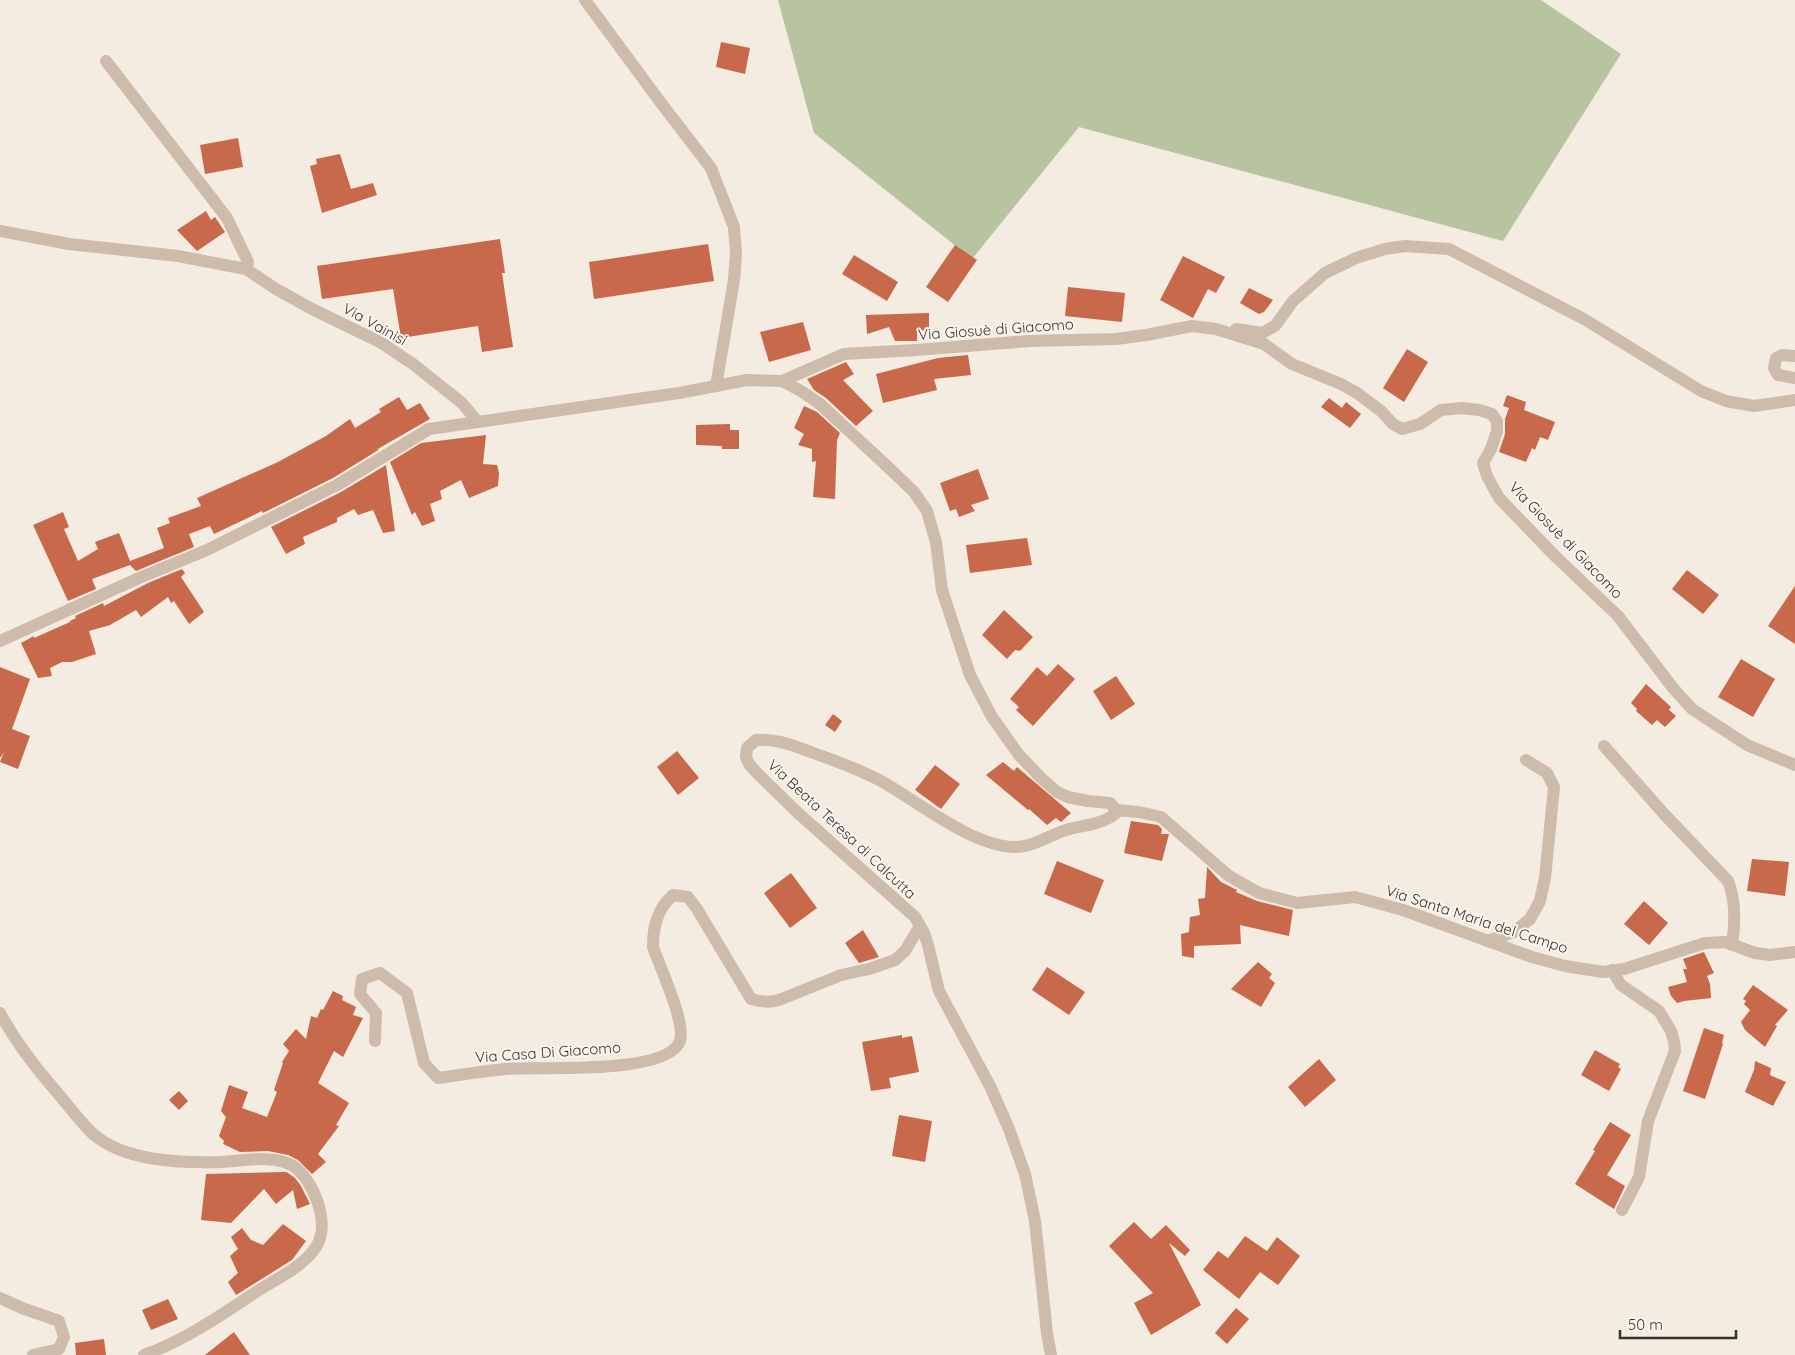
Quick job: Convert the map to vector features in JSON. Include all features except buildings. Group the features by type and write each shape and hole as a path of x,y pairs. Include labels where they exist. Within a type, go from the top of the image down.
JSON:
{"street":[{"path":"585,0 711,168 734,227 736,254 734,280 716,386"},
{"path":"106,62 227,218 248,262 246,268"},
{"name":"Via Vainisi","path":"0,231 69,244 178,256 246,268 276,289 312,309 380,342 413,364 462,403 477,422"},
{"name":"Via Giosuè di Giacomo","path":"1216,329 1229,328 1262,333 1275,326 1293,301 1325,273 1356,258 1385,249 1404,246 1429,246 1449,249 1584,319 1701,391 1726,401 1754,406 1795,400"},
{"name":"Via Giosuè di Giacomo","path":"782,381 844,354 1029,341 1116,339 1192,326 1216,329 1264,344 1292,364 1341,384 1367,400 1393,424 1402,429 1420,424 1441,410 1462,408 1492,414 1497,421 1497,431 1483,463 1487,476 1499,498 1560,562 1618,616 1673,688 1692,708 1747,745 1795,765"},
{"path":"1795,356 1782,355 1776,358 1774,368 1778,375 1795,378"},
{"path":"0,641 139,578 207,550 337,485 429,429 571,410 747,380 782,381 801,390 820,404 895,473 914,492 927,511 936,542 942,590 970,675 992,716 1019,755 1057,792 1079,799 1110,803 1116,810"},
{"name":"Via Beata Teresa di Calcutta","path":"1051,1355 1035,1221 1025,1174 1009,1129 990,1086 939,991 928,945 920,926 915,918 798,813 756,772 746,757 747,748 750,744 761,740 775,741 853,767 881,780 963,832 998,844 1018,847 1027,845 1062,831 1102,821 1111,817 1116,813 1116,810"},
{"path":"1604,746 1665,816 1728,881 1731,890 1735,928 1732,945"},
{"path":"1487,941 1514,932 1530,919 1542,894 1554,787 1547,773 1526,760"},
{"name":"Via Santa Maria del Campo","path":"1116,810 1139,812 1161,817 1228,876 1258,894 1297,903 1355,897 1403,910 1532,957 1566,966 1603,972 1624,969 1705,943 1725,942 1755,953 1770,955 1795,952"},
{"name":"Via Casa Di Giacomo","path":"375,1041 376,1012 360,994 362,979 380,973 407,993 424,1063 438,1078 506,1069 584,1069 648,1061 676,1049 680,1040 681,1025 653,948 653,934 657,916 665,902 673,895 688,897 698,909 752,999 759,1002 769,1003 779,1000 841,975 869,969 895,960 905,951 920,926"},
{"path":"1612,970 1621,985 1659,1011 1671,1031 1675,1052 1648,1121 1639,1176 1622,1210"},
{"path":"0,1013 9,1031 38,1071 92,1133 108,1144 156,1161 272,1160 284,1162 299,1171 311,1186 320,1212 322,1234 316,1247 306,1258 293,1269 220,1315 181,1338 144,1355"},
{"path":"0,1298 59,1321 64,1337 59,1349 33,1355"}],"green space":[{"path":"778,0 1541,0 1621,54 1503,241 1079,127 972,259 814,133"}]}
